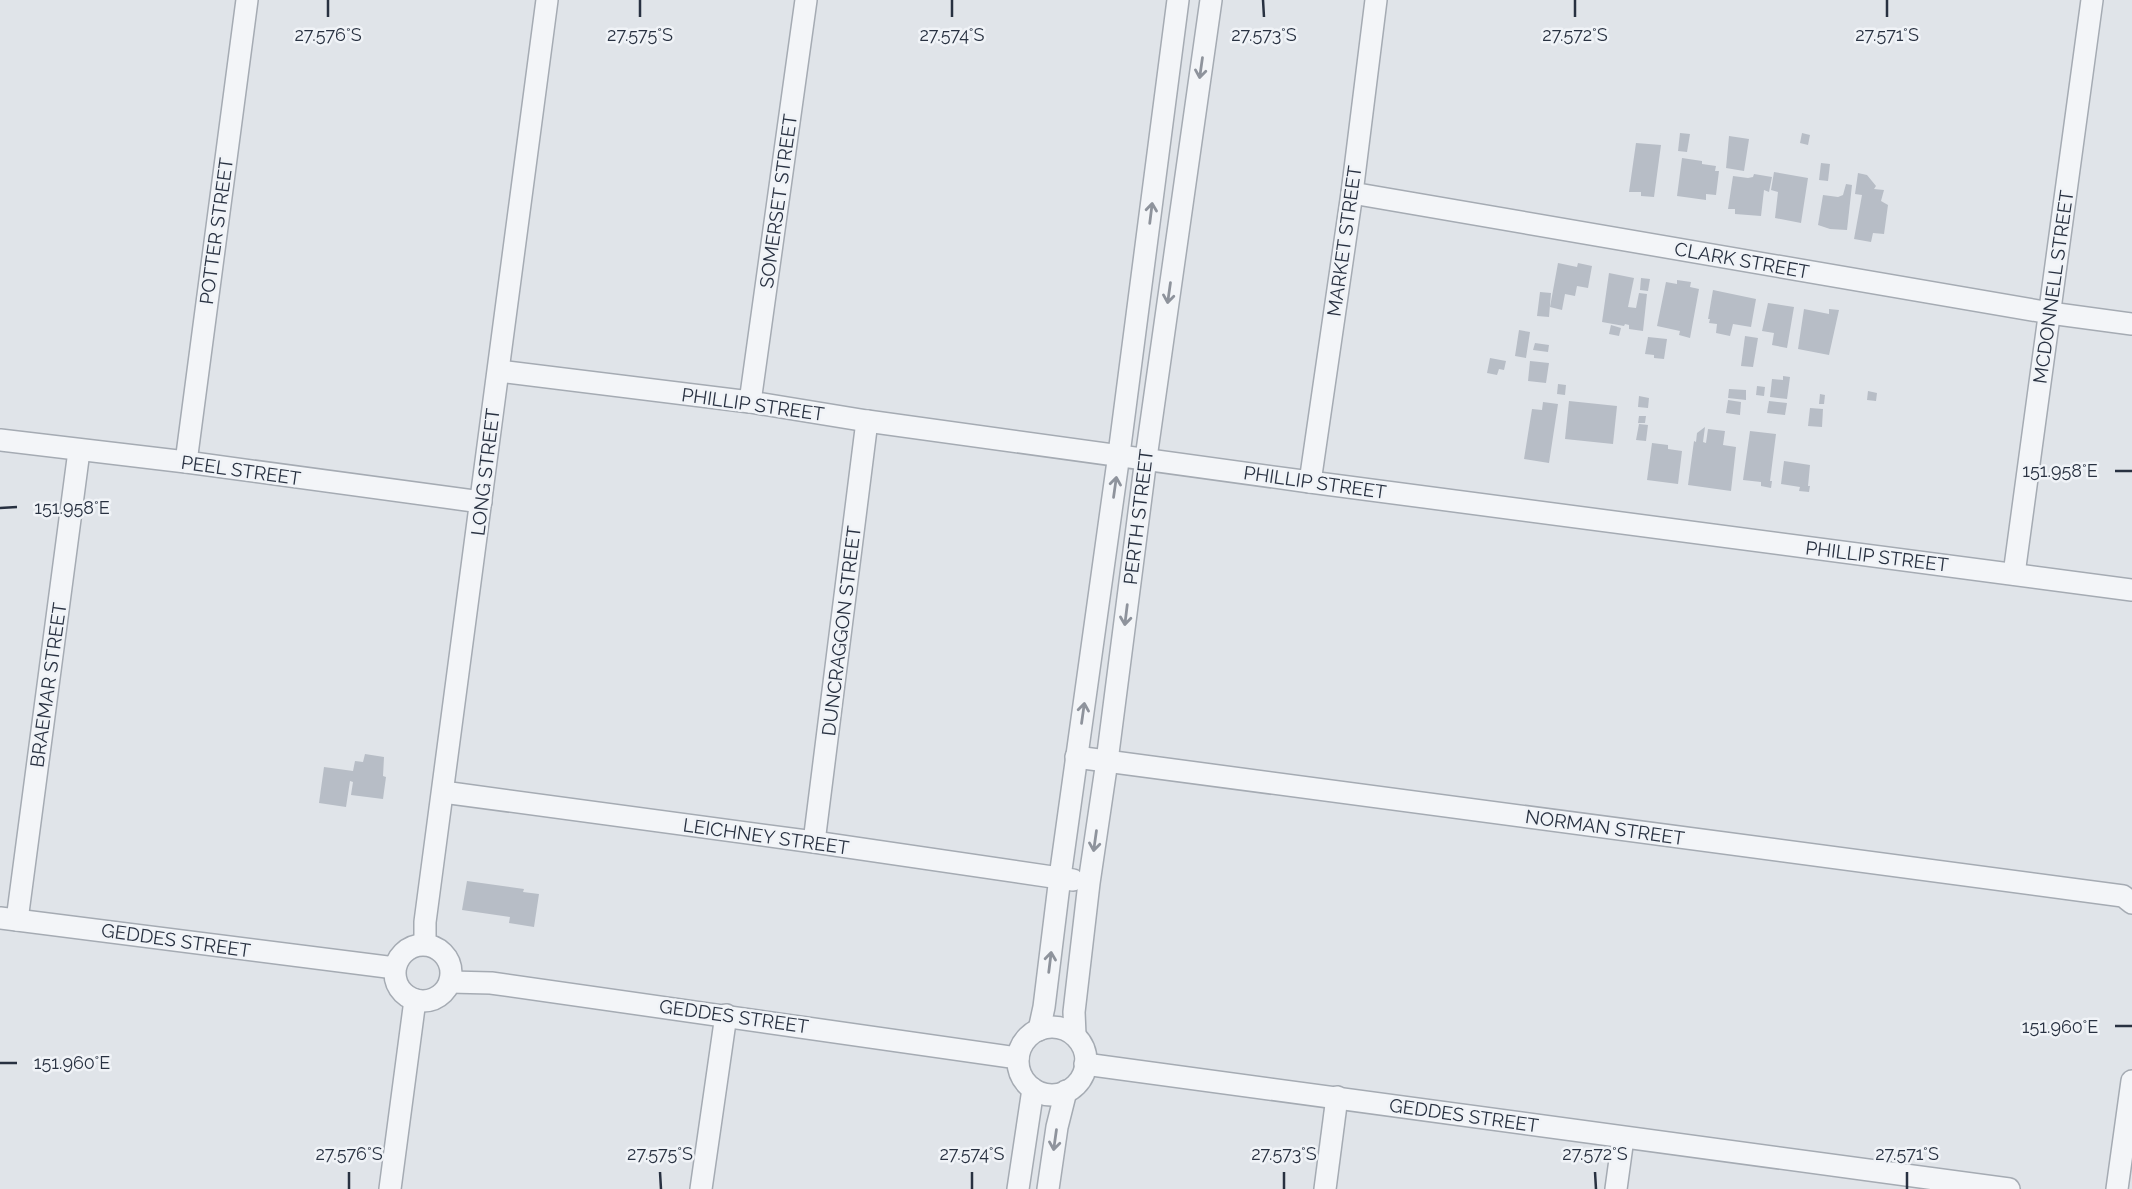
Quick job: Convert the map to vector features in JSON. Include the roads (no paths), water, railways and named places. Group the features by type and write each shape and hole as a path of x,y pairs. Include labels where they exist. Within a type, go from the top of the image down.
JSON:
{"street":[{"name":"POTTER STREET","path":"186,462 247,0"},
{"name":"LONG STREET","path":"425,944 425,922 547,0"},
{"name":"SOMERSET STREET","path":"750,402 806,0"},
{"name":"PERTH STREET","path":"1039,1030 1119,454 1178,0"},
{"name":"PERTH STREET","path":"1075,1035 1074,1012 1089,883 1211,0"},
{"name":"MARKET STREET","path":"1310,482 1352,192 1376,0"},
{"name":"MCDONNELL STREET","path":"2014,574 2092,0"},
{"name":"CLARK STREET","path":"1352,192 2050,313 2132,324"},
{"name":"PHILLIP STREET","path":"499,371 750,402 867,421 1310,482 2132,590"},
{"name":"DUNCRAGGON STREET","path":"814,842 867,421"},
{"name":"PEEL STREET","path":"0,440 481,502"},
{"name":"BRAEMAR STREET","path":"9,919 79,451"},
{"name":"NORMAN STREET","path":"1076,757 2109,894 2123,896 2132,903"},
{"name":"LEICHNEY STREET","path":"443,792 814,842 1089,883"},
{"name":"GEDDES STREET","path":"9,919 394,968"},
{"path":"425,944 436,947 445,954 451,971 450,982 436,998 415,1000 400,989 394,968 404,952 425,944"},
{"name":"GEDDES STREET","path":"450,982 491,983 1018,1058"},
{"path":"390,1189 415,1000"},
{"path":"701,1189 726,1015"},
{"path":"1059,1027 1075,1035 1084,1049 1085,1064 1079,1080 1066,1091 1046,1094 1034,1089 1023,1079 1018,1058 1026,1039 1039,1030 1059,1027"},
{"name":"GEDDES STREET","path":"1085,1064 1337,1097 1917,1183 2009,1189"},
{"path":"2117,1189 2132,1081"},
{"path":"1018,1189 1034,1089"},
{"path":"1048,1189 1057,1127 1066,1091"},
{"path":"1325,1189 1337,1097"},
{"path":"1616,1189 1623,1138"}]}
